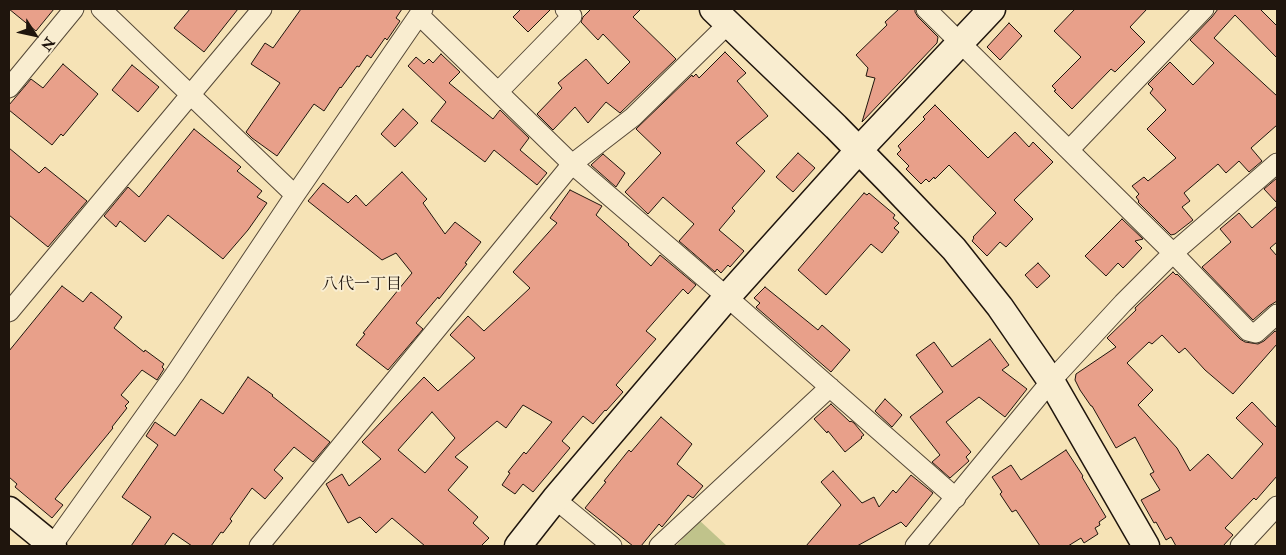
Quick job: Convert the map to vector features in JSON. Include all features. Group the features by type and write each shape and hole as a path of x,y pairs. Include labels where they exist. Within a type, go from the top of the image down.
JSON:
{"street":[{"path":"9,88 74,9"},
{"path":"101,9 295,195"},
{"path":"9,312 262,9"},
{"path":"498,92 572,16 565,9"},
{"path":"926,9 1173,253 1248,331 1256,333 1277,314"},
{"path":"518,546 555,499 728,297 859,150 992,9"},
{"path":"1069,150 1204,9"},
{"path":"9,510 52,546 175,374 421,12 498,92 572,164 728,297 956,498"},
{"path":"259,546 572,164 633,117 720,16 836,126 954,249 1000,307 1051,381 1146,546"},
{"path":"915,546 1051,381 1122,303 1173,253 1277,163"},
{"path":"659,546 830,387"},
{"path":"555,499 612,546"},
{"path":"1240,546 1277,506"}],"green space":[{"path":"699,520 727,546 676,546"}],"building":[{"path":"9,9 54,9 36,31"},
{"path":"190,9 238,9 204,52 174,28"},
{"path":"301,9 402,9 396,18 400,21 387,40 385,38 371,58 367,55 359,67 357,66 324,111 314,104 277,156 246,132 280,83 251,64 265,43 273,48"},
{"path":"521,9 551,9 528,32 513,17"},
{"path":"591,9 641,9 633,17 676,59 620,113 606,102 588,123 575,107 553,130 537,114 562,88 558,83 586,59 608,84 630,62 603,34 598,40 581,22"},
{"path":"899,9 915,9 918,17 938,37 937,43 862,122 875,78 866,76 868,68 856,55 887,25 885,22"},
{"path":"1075,9 1147,9 1130,27 1145,42 1115,72 1111,69 1072,109 1054,91 1056,90 1052,86 1081,57 1054,31"},
{"path":"1218,9 1260,9 1277,26 1277,58 1235,15 1214,38 1277,96 1277,125 1251,148 1262,161 1249,172 1239,161 1226,173 1218,164 1184,193 1190,201 1182,207 1193,220 1171,235 1138,202 1136,197 1139,194 1132,186 1144,177 1148,181 1176,158 1147,129 1166,110 1150,93 1153,89 1148,84 1170,62 1193,85 1214,63 1190,40"},
{"path":"1009,23 1022,36 1000,60 987,47"},
{"path":"725,52 746,73 737,81 768,116 736,143 765,171 732,208 735,211 719,230 744,251 730,267 728,265 721,273 717,269 715,272 679,241 694,224 663,197 648,214 625,192 661,153 636,129 692,75 693,77 696,74 699,78"},
{"path":"441,54 460,72 449,83 493,119 500,110 529,138 520,150 547,173 537,185 494,150 485,162 431,121 446,102 408,66 416,57 424,64 429,59 433,63"},
{"path":"63,64 98,94 63,136 61,134 52,145 9,110 9,105 31,79 43,88"},
{"path":"132,65 159,87 138,112 112,90"},
{"path":"935,105 988,158 1015,132 1029,147 1033,142 1053,162 1014,200 1033,219 1006,247 1000,242 987,256 972,241 973,237 996,213 949,165 935,179 934,177 929,182 926,179 921,184 906,169 909,166 897,154 901,150 898,146 925,119 923,117"},
{"path":"403,109 418,123 395,147 381,134"},
{"path":"194,129 241,167 237,171 262,191 257,197 267,203 248,230 223,259 168,215 145,242 120,221 116,227 104,216 128,187 139,197"},
{"path":"9,148 39,173 45,167 87,201 48,247 9,215"},
{"path":"798,153 815,168 793,192 776,177"},
{"path":"603,154 625,173 616,187 591,165"},
{"path":"402,172 427,199 423,203 445,234 455,222 481,242 465,263 467,264 439,299 438,297 416,323 423,329 388,370 356,345 365,334 363,333 412,273 396,253 382,260 308,201 323,183 348,203 356,195 366,206"},
{"path":"1277,178 1277,203 1264,189"},
{"path":"570,190 602,206 596,215 651,266 660,255 696,285 688,294 683,289 646,331 656,339 616,385 623,392 593,424 583,416 562,441 570,448 533,492 523,484 515,494 502,485 510,473 508,472 524,452 526,454 552,422 523,405 506,428 497,421 455,457 468,467 448,490 478,517 473,523 489,538 481,546 425,546 392,518 376,533 360,517 348,523 326,484 342,474 349,486 381,459 362,442 424,377 438,391 475,358 450,335 468,316 484,331 530,288 513,272 557,223 550,218","holes":["432,412 455,438 425,473 398,450"]},
{"path":"864,193 867,195 869,193 895,215 893,218 899,223 894,228 899,232 882,253 871,244 826,295 798,270"},
{"path":"1277,206 1277,242 1270,248 1277,256 1277,301 1253,320 1202,267 1231,242 1220,229 1239,213 1252,228"},
{"path":"1122,219 1143,239 1135,241 1142,248 1123,268 1118,263 1106,276 1085,256"},
{"path":"1038,263 1050,276 1037,288 1025,275"},
{"path":"1173,272 1245,342 1258,344 1275,331 1277,332 1277,344 1233,394 1205,370 1185,348 1179,353 1162,335 1152,344 1149,342 1127,363 1153,390 1138,405 1177,448 1190,471 1208,454 1232,479 1263,444 1236,418 1252,402 1277,428 1277,476 1256,500 1254,498 1225,528 1233,535 1223,546 1176,546 1171,537 1166,540 1141,500 1160,490 1150,474 1154,472 1135,437 1116,448 1075,380 1076,374 1116,347 1107,338"},
{"path":"62,286 83,302 91,292 122,317 114,328 144,352 145,350 164,364 162,367 164,369 157,380 142,370 121,395 129,402 125,406 127,408 55,499 63,505 52,518 15,487 17,484 9,477 9,351"},
{"path":"765,287 818,330 822,325 850,350 831,372 756,307 760,303 754,298"},
{"path":"990,339 1009,365 1002,370 1027,389 1005,417 979,397 946,422 971,452 966,457 969,461 950,478 932,462 940,455 910,417 943,392 916,355 934,342 952,367"},
{"path":"248,377 330,442 313,462 294,447 274,470 283,478 265,499 252,488 230,519 232,521 211,546 192,546 173,533 164,546 131,546 151,517 122,497 158,445 146,436 155,422 175,436 201,399 223,414"},
{"path":"885,399 902,415 892,427 875,411"},
{"path":"831,404 850,422 854,423 864,435 845,452 828,431 827,433 814,419"},
{"path":"661,417 692,444 677,464 703,486 693,498 688,495 662,527 659,524 641,546 633,546 585,508 629,450 631,452"},
{"path":"1066,450 1106,517 1095,528 1098,534 1084,543 1081,538 1068,546 1040,546 1016,510 1012,512 992,477 1011,465 1021,480"},
{"path":"833,471 862,503 874,497 879,507 893,490 896,493 911,475 933,493 906,527 901,522 857,546 806,546 841,505 821,482"}],"district":[{"name":"八代一丁目","path":"362,286"}]}
